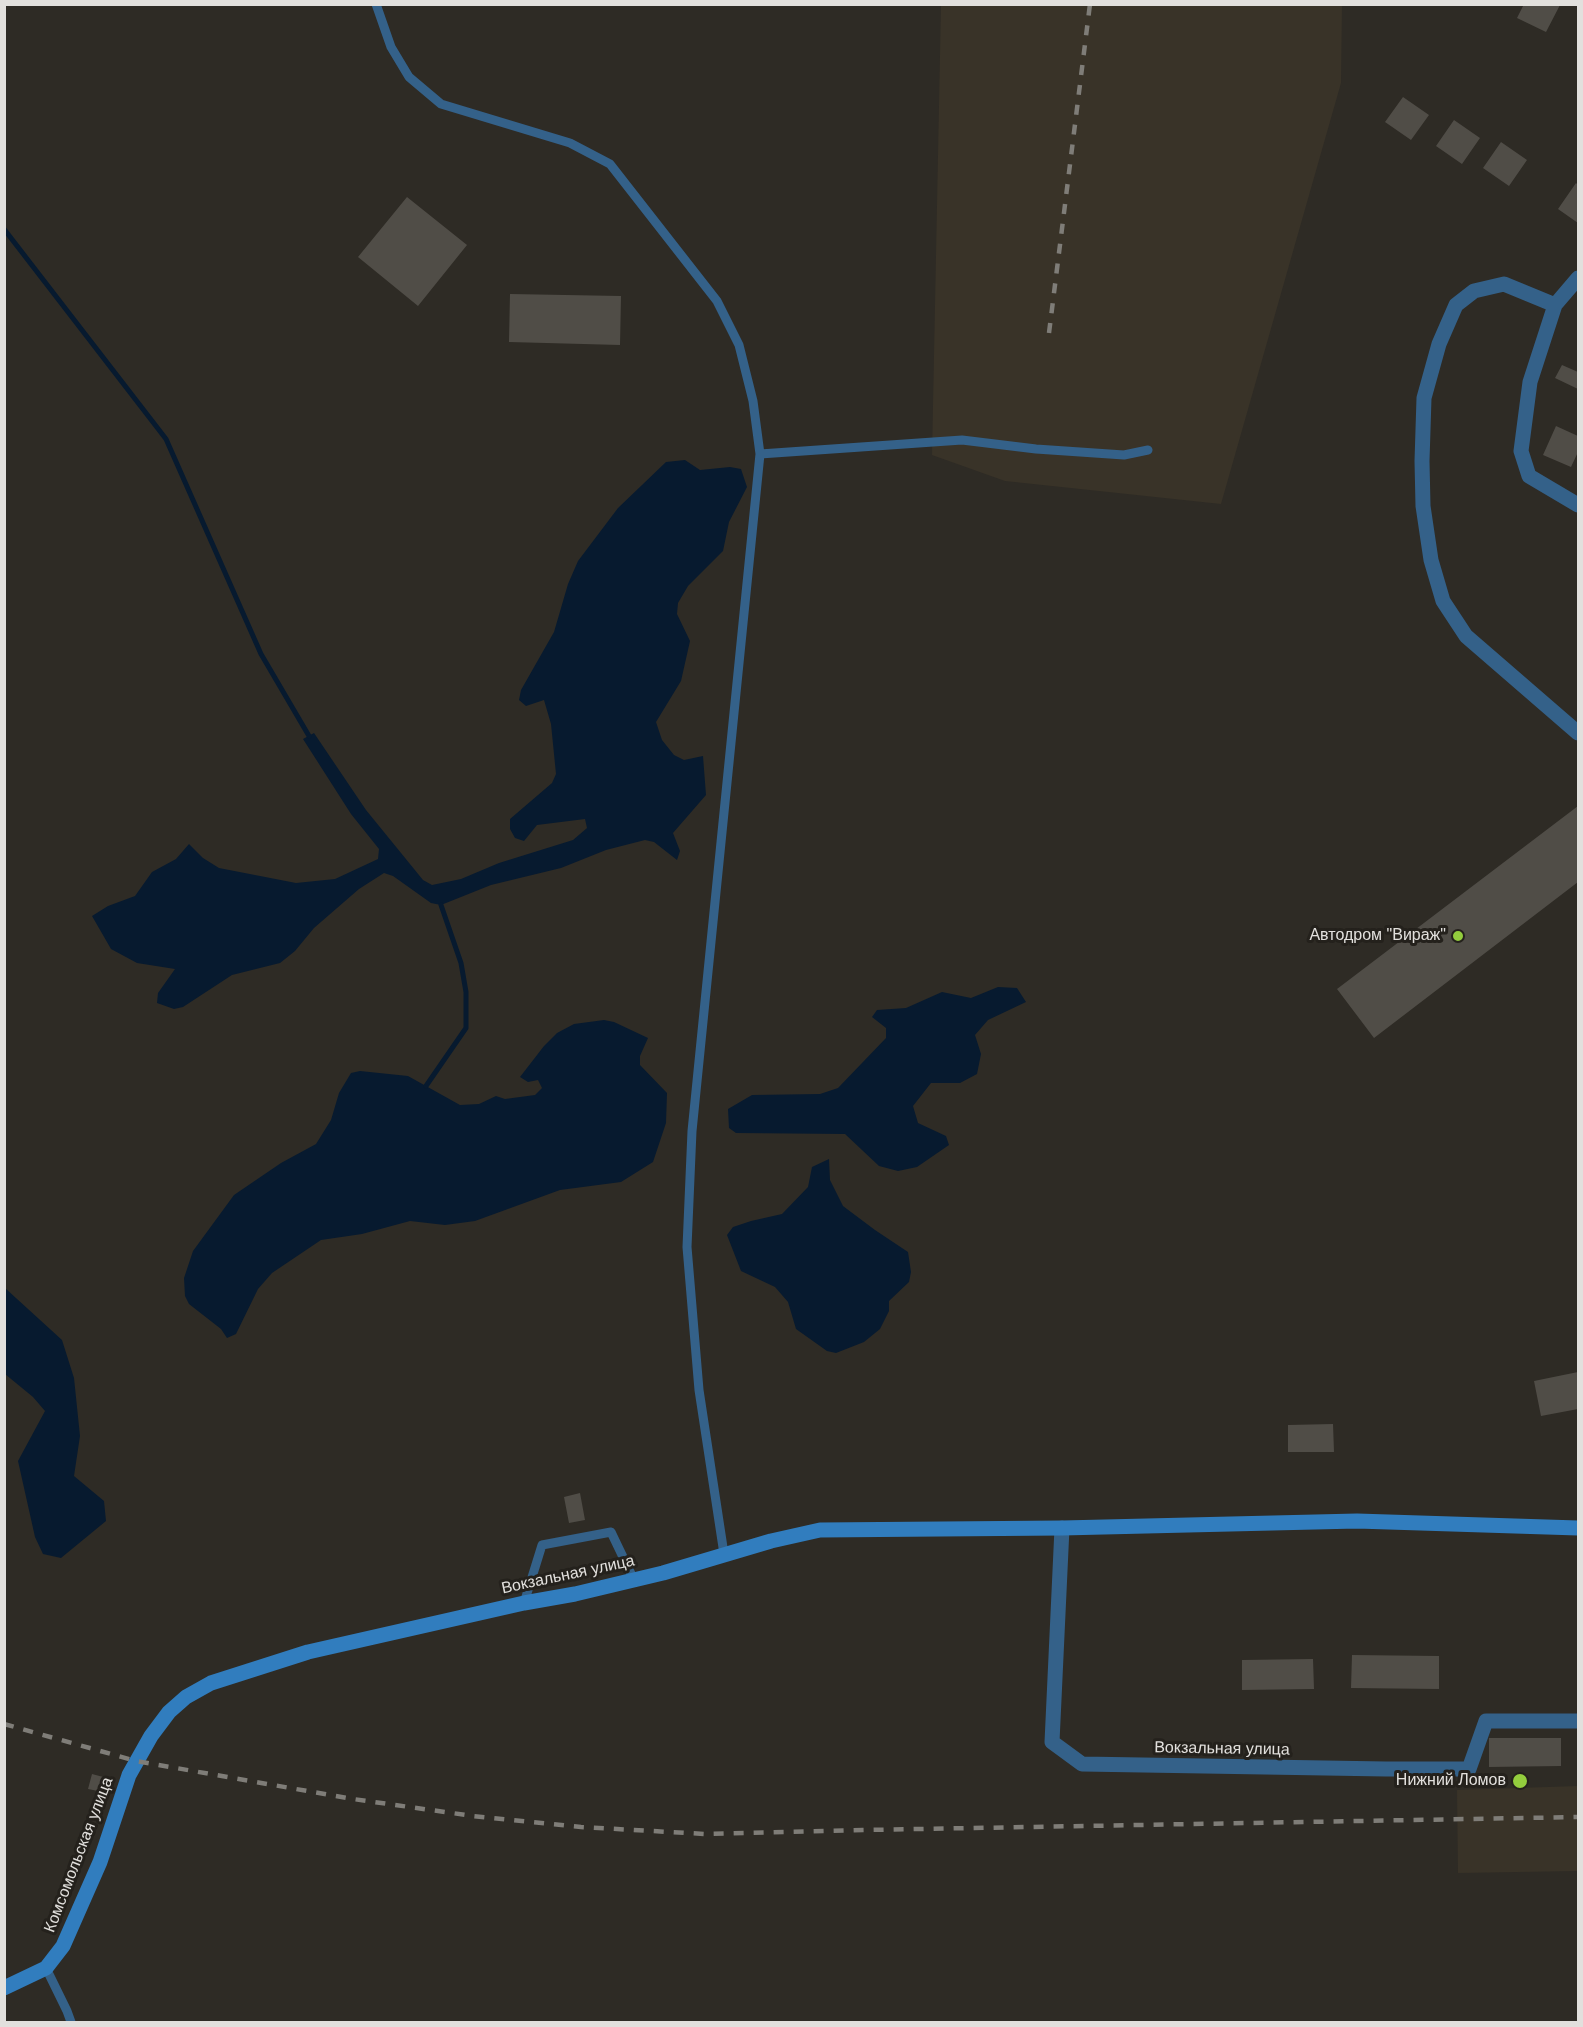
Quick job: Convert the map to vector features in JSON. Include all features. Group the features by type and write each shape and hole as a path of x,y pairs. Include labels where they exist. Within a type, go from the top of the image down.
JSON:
{"street":[{"path":"1578,278 1555,305 1530,382 1521,451 1529,476 1578,505"},
{"path":"1555,305 1504,284 1474,291 1456,305 1439,344 1424,398 1423,506 1431,560 1443,601 1466,636 1578,733"},
{"name":"Вокзальная улица","path":"129,1775 151,1736 170,1712 186,1697 211,1683 308,1652 634,1580 771,1541 820,1530 834,1528 1062,1528 1357,1521 1578,1528"},
{"name":"Вокзальная улица","path":"1062,1528 1052,1742 1082,1764 1469,1769 1486,1721 1578,1721"},
{"name":"Комсомольская улица","path":"4,1988 46,1968 63,1946 100,1862 129,1775"}],"lane":[{"path":"376,4 391,47 409,77 441,104 570,143 610,164 717,301 739,345 753,401 760,454 693,1119 687,1247 699,1390 724,1554"},
{"path":"760,454 962,440 1036,449 1124,454 1148,450"},
{"path":"524,1603 542,1545 611,1532 634,1580"},
{"path":"46,1968 68,2011 71,2022"}],"shaded area":[{"path":"941,5 1342,5 1341,83 1221,504 1005,481 932,455"},
{"path":"1578,1786 1578,1871 1458,1873 1457,1790"}],"water":[{"path":"685,460 700,470 730,467 741,469 747,487 729,522 723,551 688,586 678,603 677,614 690,641 681,681 656,722 662,740 674,755 684,760 703,756 706,795 673,833 680,851 677,860 654,842 645,840 606,850 561,868 491,885 441,905 431,903 393,876 384,873 359,889 314,928 295,951 280,963 232,975 183,1007 174,1009 157,1003 158,993 175,969 137,963 111,949 92,916 108,906 135,896 152,872 176,859 189,844 203,858 219,868 296,883 335,879 378,859 379,849 351,814 303,739 314,733 366,810 423,880 432,885 461,879 499,863 573,840 587,828 585,819 537,825 524,841 515,838 510,829 510,819 552,783 556,774 551,724 544,700 526,706 519,700 521,690 554,632 568,584 578,561 618,508 666,462"},
{"path":"998,987 1017,988 1026,1002 988,1020 975,1035 981,1054 977,1074 960,1083 931,1083 913,1106 918,1123 946,1136 949,1145 917,1167 898,1171 879,1166 845,1134 736,1133 729,1128 728,1109 752,1095 820,1094 838,1088 886,1038 886,1028 872,1017 877,1010 906,1008 942,992 971,998"},
{"path":"604,1020 614,1022 648,1038 640,1056 640,1065 667,1093 666,1123 653,1162 621,1182 560,1190 475,1221 445,1225 410,1221 362,1234 321,1240 272,1273 258,1289 236,1334 227,1338 221,1329 189,1304 185,1296 184,1278 193,1251 234,1195 281,1163 316,1144 331,1120 339,1093 351,1073 360,1071 408,1076 460,1105 479,1104 496,1096 505,1099 535,1095 542,1088 538,1080 528,1082 520,1077 544,1046 557,1033 574,1024"},
{"path":"829,1159 830,1180 843,1206 908,1252 911,1272 909,1282 889,1301 889,1311 880,1329 864,1342 836,1353 827,1351 796,1329 788,1302 775,1287 741,1271 727,1235 733,1227 782,1214 808,1187 812,1167"},
{"path":"5,1288 62,1340 74,1378 80,1436 74,1476 104,1501 106,1521 61,1558 43,1554 35,1537 18,1461 45,1411 33,1397 5,1374"}],"building":[{"path":"1524,4 1560,5 1546,32 1517,18"},
{"path":"1403,97 1429,115 1411,140 1385,122"},
{"path":"1454,120 1480,138 1462,164 1436,146"},
{"path":"1501,142 1527,160 1509,186 1483,168"},
{"path":"1576,183 1578,185 1578,223 1558,209"},
{"path":"407,197 467,245 418,306 358,257"},
{"path":"510,294 621,296 620,345 509,342"},
{"path":"1562,365 1578,372 1578,389 1555,378"},
{"path":"1556,426 1578,436 1578,452 1571,467 1543,455"},
{"name":"Автодром \"Вираж\"","path":"1578,806 1578,882 1374,1038 1337,989"},
{"path":"1578,1372 1578,1409 1541,1416 1534,1381"},
{"path":"1333,1424 1334,1452 1288,1452 1288,1425"},
{"path":"580,1493 585,1520 569,1523 564,1497"},
{"path":"1352,1655 1439,1656 1439,1689 1351,1688"},
{"path":"1313,1659 1314,1689 1242,1690 1242,1660"},
{"path":"1489,1738 1561,1738 1561,1766 1489,1767"},
{"path":"92,1774 107,1778 103,1792 88,1789"}],"waterway":[{"path":"4,229 166,439 261,654 309,736"},
{"path":"426,1086 466,1028 466,992 461,963 441,905"}],"railway":[{"path":"1049,333 1090,4"},
{"path":"4,1724 136,1761 353,1799 473,1816 581,1827 705,1834 1578,1817"}],"place":[{"name":"Автодром \"Вираж\"","path":"1458,936"},
{"name":"Нижний Ломов","path":"1520,1781"}]}
